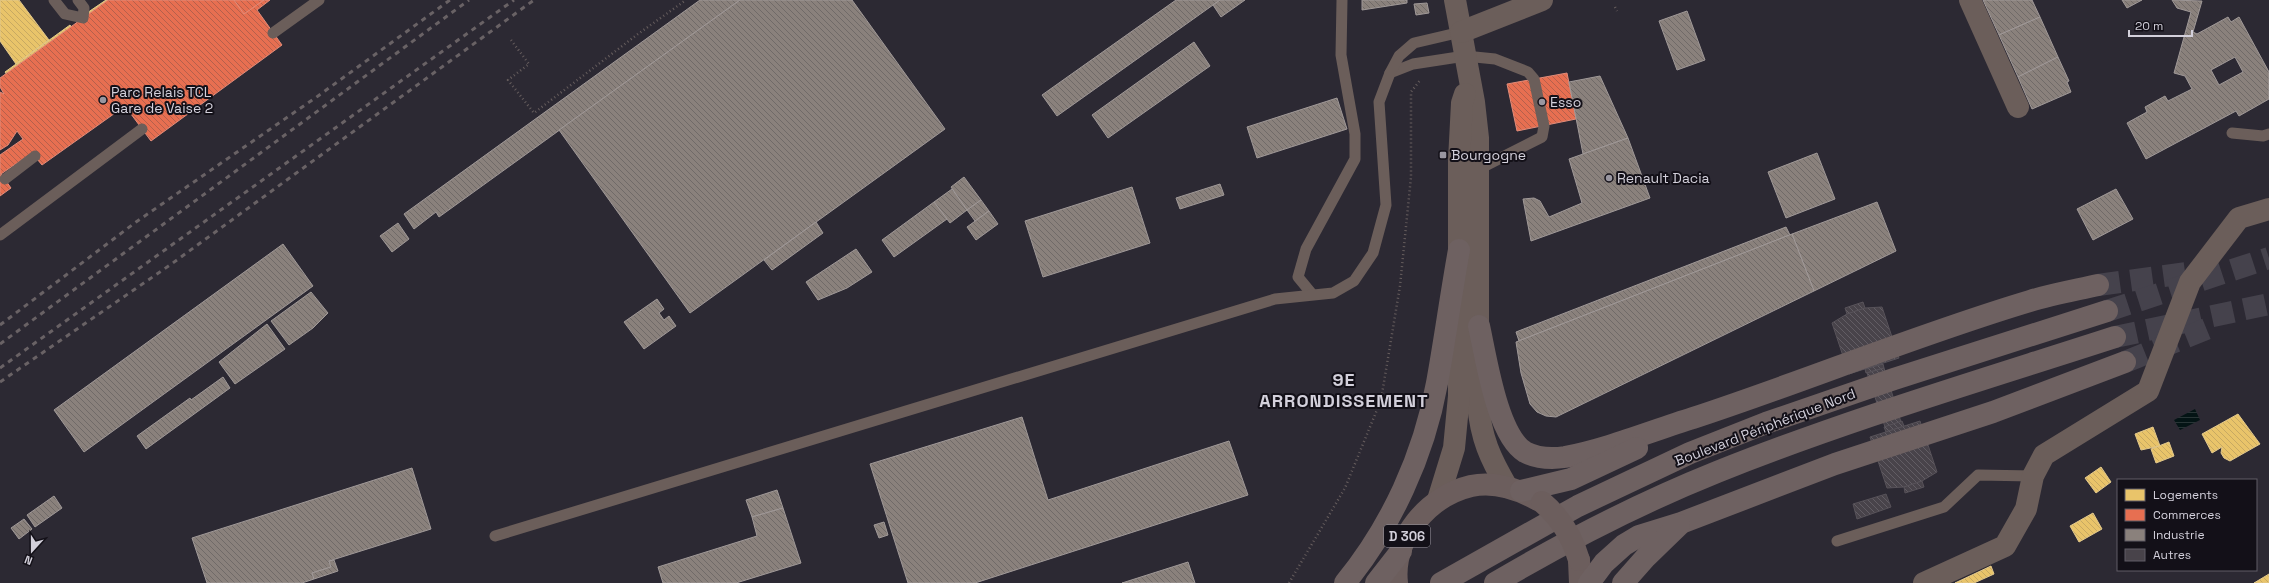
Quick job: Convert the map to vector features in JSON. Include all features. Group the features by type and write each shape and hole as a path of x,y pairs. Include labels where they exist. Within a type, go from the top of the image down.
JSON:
{"highway":[{"path":"1345,583 1383,527 1416,458 1437,382 1459,250"},
{"path":"1479,326 1503,424 1514,442 1531,455 1556,458 1576,454 1729,406 1819,372 2031,300 2098,285"},
{"name":"Boulevard Périphérique Nord","path":"1440,583 1578,506 1690,453 1766,423 1894,379 2107,311"},
{"name":"Boulevard Périphérique Nord","path":"1495,583 1609,521 1715,472 1824,431 2115,337"},
{"path":"1589,583 1604,563 1629,542 1639,536 1681,523 1836,464 1993,412 2125,362"},
{"path":"1514,489 1571,478 1729,406"},
{"path":"1623,583 1646,557 1681,523"},
{"path":"1376,583 1401,551"}],"main road":[{"name":"D 306","path":"1397,583 1401,551 1413,524 1438,500 1472,486 1514,489 1542,502 1568,531 1579,560 1580,583"}],"street":[{"path":"1455,0 1470,82 1478,138 1480,428 1489,456 1514,489"},
{"path":"1461,32 1542,0"},
{"path":"1970,0 2018,107"},
{"path":"1438,500 1454,448 1457,427 1459,396 1459,160 1462,103 1470,82"},
{"path":"1924,583 2005,546 2026,509 2032,476 2044,455 2148,391 2190,282 2239,218 2269,209"}],"lane":[{"path":"54,0 64,14 82,18 84,8 78,0"},
{"path":"273,33 319,0"},
{"path":"1312,294 1298,277 1306,249 1354,159 1355,134 1341,55 1342,0"},
{"path":"495,536 1275,299 1332,293 1354,281 1373,253 1386,204 1379,102 1390,73 1400,56 1414,43 1461,32"},
{"path":"1390,73 1413,64 1465,56 1494,59 1528,72 1534,80 1544,126 1542,137 1479,169"},
{"path":"0,235 142,128"},
{"path":"2232,133 2263,136 2269,134"},
{"path":"5,179 35,156"},
{"path":"1837,542 1944,507 1978,475 2032,476"}],"path":[{"path":"511,40 529,64 508,80 534,113 638,34 686,0"},
{"path":"1615,7 1617,11"},
{"path":"1289,583 1345,488 1381,400 1400,286 1411,177 1411,92 1434,61"}],"shaded area":[{"path":"2195,409 2200,420 2180,430 2174,420"}],"building: Logements":[{"path":"0,0 19,0 49,40 16,64 0,41"},
{"path":"106,0 158,0 142,11 161,37 134,57 152,82 139,91 84,15"},
{"path":"174,0 214,0 231,24 179,62 161,37 187,19"},
{"path":"70,25 89,51 77,60 95,84 108,75 126,100 60,148 5,72","holes":["63,69 81,94 55,113 37,88"]},
{"path":"2238,414 2260,444 2230,461 2224,458 2221,453 2222,447 2212,453 2202,434"},
{"path":"2153,427 2160,446 2141,450 2135,434"},
{"path":"2169,442 2174,456 2156,463 2151,449"},
{"path":"2101,467 2111,482 2096,493 2085,478"},
{"path":"2093,513 2102,529 2079,542 2070,526"},
{"path":"1991,566 1994,574 1974,583 1955,583"},
{"path":"2269,574 2269,583 2254,583"}],"building: Commerces":[{"name":"Parc Relais TCL Gare de Vaise 2","path":"108,0 270,0 257,10 282,45 151,141 125,106 42,165 32,153 1,174 11,188 0,196 0,155 23,139 17,131 8,145 0,150 0,92 4,94 0,87 0,78"},
{"path":"234,0 264,0 244,14"},
{"name":"Esso","path":"1567,73 1576,119 1517,131 1507,84"}],"building: Industrie":[{"path":"700,0 740,0 439,217 436,212 414,229 404,214"},
{"path":"740,0 852,0 945,129 690,313 559,130"},
{"path":"1176,0 1220,0 1057,116 1042,95"},
{"path":"1220,0 1245,0 1221,17 1213,5"},
{"path":"1362,0 1407,0 1407,3 1362,10"},
{"path":"1983,0 2032,0 2040,17 1999,35"},
{"path":"2122,0 2142,0 2127,8"},
{"path":"2172,0 2202,1 2193,32 2197,34 2228,17 2231,22 2239,17 2269,72 2269,99 2239,116 2236,111 2146,159 2127,123 2147,112 2145,107 2165,96 2168,101 2192,89 2185,76 2174,73 2191,12 2177,8","holes":["2235,57 2243,72 2219,85 2211,70"]},
{"path":"1427,3 1429,13 1416,15 1414,4"},
{"path":"1687,11 1705,60 1677,70 1659,21"},
{"path":"2040,17 2058,57 2018,77 1999,35"},
{"path":"1194,42 1210,66 1108,138 1092,115"},
{"path":"2058,57 2069,81 2067,82 2071,92 2032,109 2018,77"},
{"path":"1600,76 1628,138 1583,154 1569,82"},
{"path":"1337,98 1347,129 1257,158 1247,127"},
{"name":"Renault Dacia","path":"1628,138 1650,198 1531,241 1523,199 1534,198 1540,201 1549,217 1582,203 1569,159"},
{"path":"1817,153 1835,199 1786,218 1768,172"},
{"path":"964,177 981,200 967,210 951,187"},
{"path":"1220,184 1224,195 1180,209 1176,198"},
{"path":"1132,187 1150,243 1043,277 1025,221"},
{"path":"952,189 967,210 950,223 934,202"},
{"path":"2116,189 2133,219 2093,240 2077,209"},
{"path":"981,200 989,211 975,221 967,210"},
{"path":"934,202 947,219 894,257 882,240"},
{"path":"1877,202 1896,251 1814,291 1792,234"},
{"path":"989,211 998,224 976,240 967,227"},
{"path":"816,222 823,233 772,270 764,260"},
{"path":"398,223 409,239 392,252 380,236"},
{"path":"1786,227 1790,235 1519,341 1516,332"},
{"path":"1792,234 1814,291 1556,417 1546,416 1537,412 1530,404 1521,373 1516,342"},
{"path":"283,244 313,286 84,452 54,410"},
{"path":"856,249 872,272 847,288 818,300 806,282"},
{"path":"311,292 328,313 313,328 289,345 271,321"},
{"path":"657,299 664,309 659,313 664,320 669,316 676,326 644,349 624,322"},
{"path":"267,324 285,349 235,384 219,362"},
{"path":"223,377 230,388 146,449 137,436 190,398 191,400"},
{"path":"1022,417 1048,500 1229,441 1248,495 975,583 908,583 870,464"},
{"path":"412,468 431,529 329,561 331,567 312,573 314,579 302,583 207,583 192,538"},
{"path":"777,490 783,508 752,517 746,500"},
{"path":"54,496 62,508 35,527 27,515"},
{"path":"783,508 801,563 736,583 663,583 658,567 757,536 752,517"},
{"path":"24,519 32,529 19,539 11,528"},
{"path":"884,522 888,535 879,538 874,525"},
{"path":"334,560 338,571 314,579 312,573 331,567 329,561"},
{"path":"1188,562 1195,583 1122,583"}],"building: Autres":[{"path":"1863,302 1865,308 1847,314 1845,308"},
{"path":"1882,307 1899,358 1849,374 1832,323 1847,314 1865,308"},
{"path":"1883,364 1884,368 1866,373 1865,369"},
{"path":"1884,368 1901,422 1885,427 1867,373"},
{"path":"1902,421 1904,426 1886,432 1884,427"},
{"path":"1920,421 1937,472 1922,481 1904,487 1887,488 1870,437"},
{"path":"1922,481 1924,487 1905,493 1904,487"},
{"path":"1886,494 1891,507 1857,519 1853,504"}],"tunnel":[{"path":"2107,311 2269,258"},
{"path":"2098,285 2193,272"},
{"path":"2115,337 2269,304"},
{"path":"2125,362 2211,327"}],"railway":[{"path":"0,325 136,222 318,96 450,0"},
{"path":"0,344 469,0"},
{"path":"0,368 514,0"},
{"path":"0,382 170,265 534,0"}],"place":[{"name":"Parc Relais TCL Gare de Vaise 2","path":"103,100"},
{"name":"Esso","path":"1542,102"},
{"name":"Bourgogne","path":"1443,155"},
{"name":"Renault Dacia","path":"1609,178"}],"district":[{"name":"9E ARRONDISSEMENT","path":"1344,390"}]}
